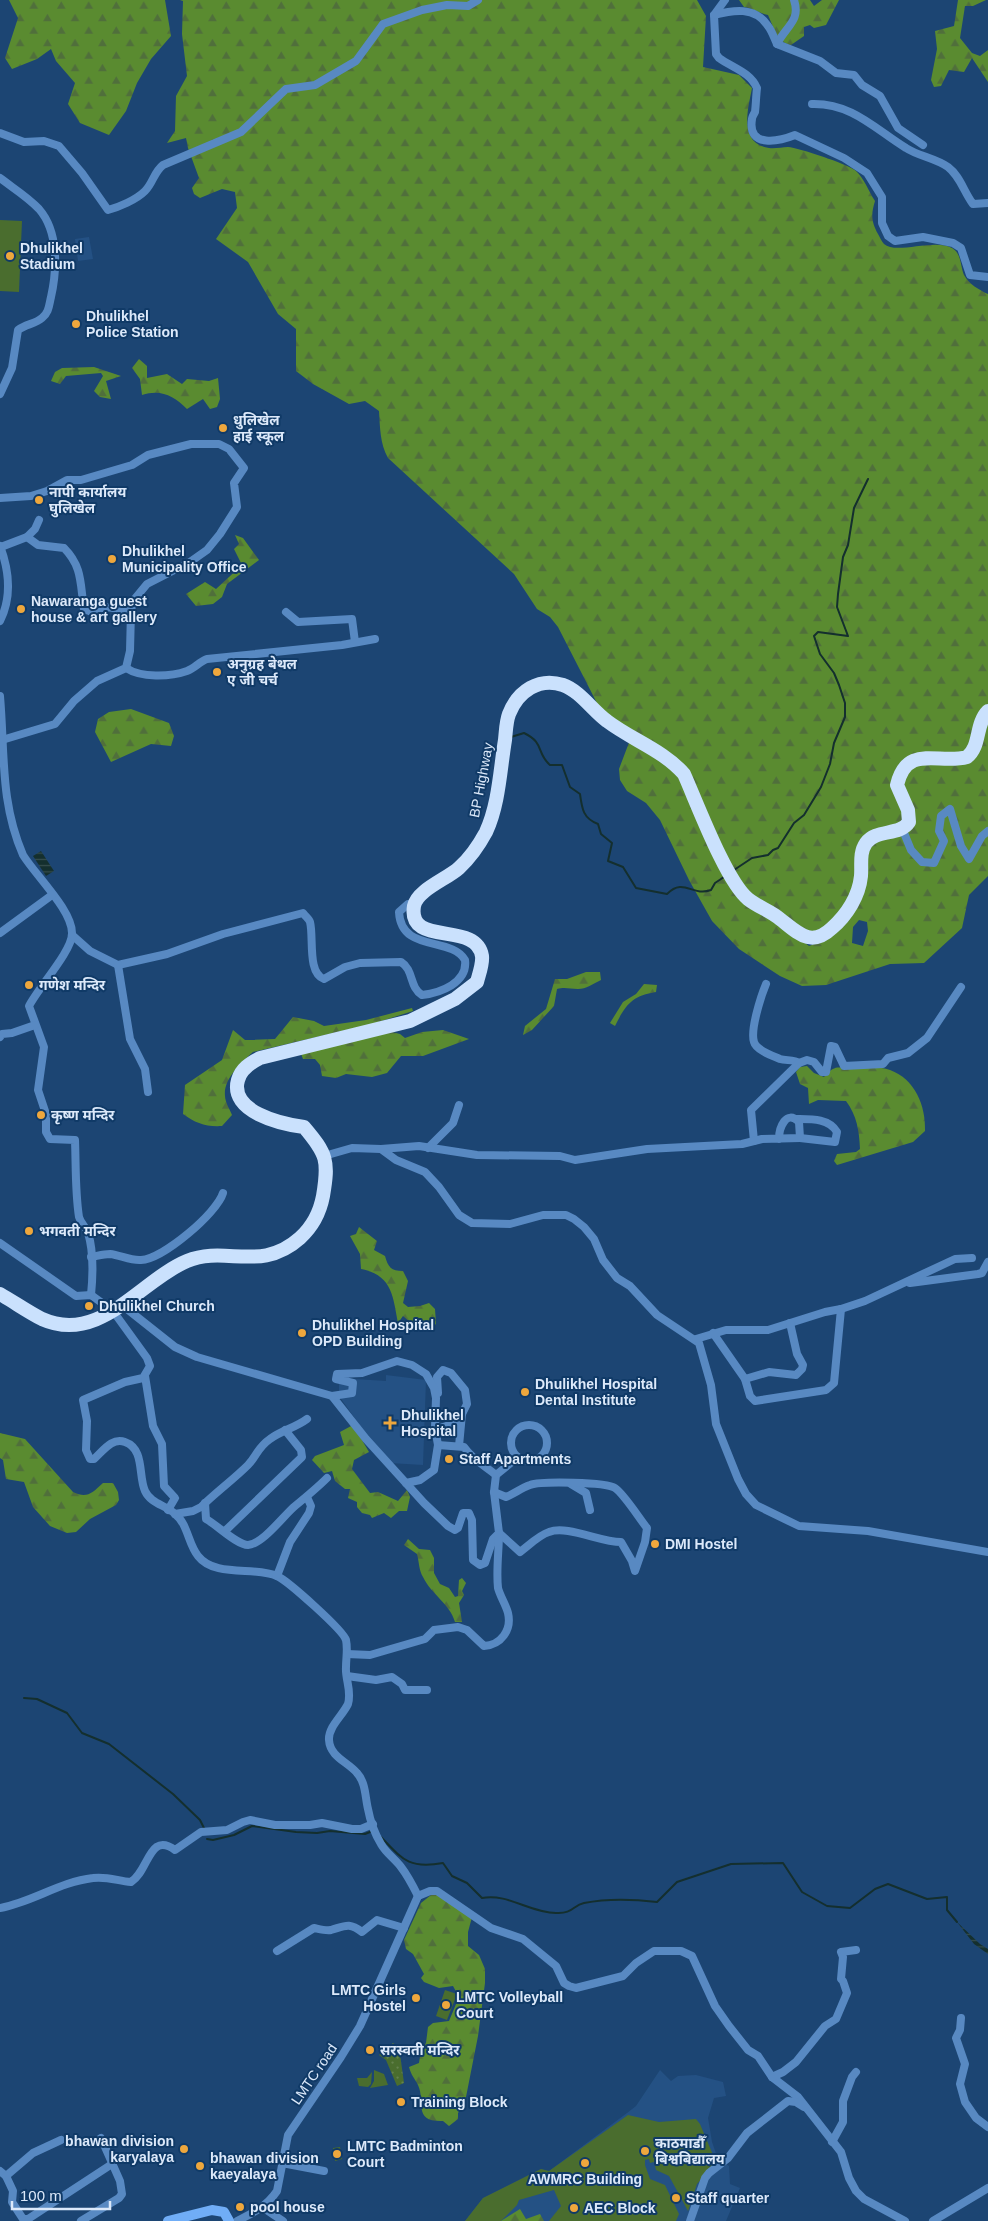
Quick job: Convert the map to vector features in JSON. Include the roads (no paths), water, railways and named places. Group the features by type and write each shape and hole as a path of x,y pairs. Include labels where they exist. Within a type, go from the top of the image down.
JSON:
{"highway":[{"name":"BP Highway","path":"414,907 417,898 458,869 484,836 490,824 494,806 508,716 522,693 540,683 563,685 571,689 607,722 675,764 684,774 729,874 739,889 748,899 777,916 801,936 814,938 833,928 857,894 861,876 861,854 867,842 874,837 902,828"},
{"path":"902,828 906,826 909,815 897,785 901,771 906,765 925,758 967,757 975,748 981,721 988,711"},
{"path":"0,1294 43,1320 61,1324 89,1322 117,1308 188,1260 204,1257 266,1255 284,1250 307,1232 317,1216 322,1202 327,1163 324,1156 304,1127 283,1124 246,1107 239,1096 237,1085 239,1076 245,1068 260,1058 410,1020 455,999 477,982 482,956 475,943 470,939 454,934 427,931 417,922 414,907"}],"street":[{"path":"0,133 24,142 44,141 59,146 82,173 108,210 116,208 145,191 157,169 241,132 286,90 316,85 356,61 383,24 422,10 448,5 468,6 478,0"},
{"path":"716,0 716,54 719,58 752,78 757,88 752,119 753,130 758,138 763,141 780,141 795,135 844,158 867,174 882,197 881,221 888,236 894,241 923,238 953,243 961,248 970,275 988,277"},
{"path":"716,12 725,0"},
{"path":"777,44 796,19 797,10 794,0"},
{"path":"716,12 739,9 762,18 769,26 777,44 820,61 836,73 847,73 856,77 862,85 880,96 898,128 923,145"},
{"path":"812,104 846,109 878,127 885,135 894,139 905,148 948,167 963,185 965,193 973,204 988,203"},
{"path":"0,178 40,210 49,228 56,261 48,312 35,322 25,325 18,330 12,368 0,394"},
{"path":"0,498 31,496 67,480 82,480 132,466 148,455 191,444 219,444 229,449 244,468 234,483 237,507 207,550 190,562 142,588 133,601 130,651 126,668"},
{"path":"0,621 8,603 8,589 7,570 0,546 27,536 35,529 39,520"},
{"path":"27,536 38,545 64,548 69,553 82,579 84,609 96,614 107,607 131,611"},
{"path":"286,612 298,622 352,619 355,642"},
{"path":"2,740 55,724 74,701 97,681 126,668 145,674 164,675 186,672 200,661 375,639"},
{"path":"0,696 2,740 1,788 8,824 22,854 70,918 72,936 64,953 29,1006 44,1047 37,1086 46,1114 46,1132 50,1139 75,1140 75,1173 80,1218 88,1234 91,1257 91,1295"},
{"path":"902,828 911,850 922,862 934,863 944,842 939,831 941,816 950,809 962,846 969,859 982,836 988,831"},
{"path":"0,933 52,895"},
{"path":"72,936 90,951 118,965 167,954 223,934 303,913 310,920 314,970 320,978 324,978 345,966 401,962 406,965 415,990 422,995 432,994 457,982 466,970 465,960 458,952 423,942 408,932 401,922 400,912 408,904 414,907"},
{"path":"118,965 130,1039 145,1069 148,1092"},
{"path":"766,984 755,1022 754,1042 757,1047 780,1059 796,1060 799,1063"},
{"path":"754,1141 751,1110 799,1063 807,1060 814,1062 818,1070 826,1072 831,1046 835,1047 844,1066 883,1064 888,1058 908,1053 927,1038 961,987"},
{"path":"0,1037 2,1034 12,1033 35,1025"},
{"path":"428,1148 453,1123 459,1104"},
{"path":"796,1119 799,1122 800,1138"},
{"path":"324,1156 352,1148 382,1149 411,1146 439,1148 478,1155 560,1156 575,1160 647,1149 742,1144 778,1139 800,1138 835,1142 837,1132 828,1123 814,1119 786,1120 782,1122 779,1128 778,1139"},
{"path":"382,1149 396,1160 424,1172 439,1187 459,1215 472,1223 490,1225 510,1224 543,1214 566,1215 584,1227 594,1239 603,1260 617,1278 630,1286 657,1315 699,1343 711,1385 716,1424 738,1479 746,1494 756,1505 800,1526 868,1531 988,1552"},
{"path":"91,1257 109,1254 141,1260 157,1254 182,1238 220,1202 223,1194"},
{"path":"0,1243 76,1296 91,1295 117,1308 176,1347 197,1357 332,1396 352,1393 353,1383 336,1379 337,1374 362,1373 397,1361 412,1365 426,1374 434,1388 436,1398 435,1428 438,1445 434,1470 420,1480 406,1482"},
{"path":"696,1340 726,1330 768,1330 841,1309 955,1259 972,1258"},
{"path":"901,1284 978,1274 982,1272 988,1262"},
{"path":"117,1308 150,1366 145,1376 153,1426 162,1444 164,1486 175,1498 172,1512"},
{"path":"713,1333 745,1379 750,1396 755,1401 826,1390 832,1387 834,1383 841,1309"},
{"path":"745,1379 769,1372 796,1375 801,1371 802,1365 797,1354 790,1323"},
{"path":"435,1428 442,1428 453,1424 462,1414 467,1404 465,1390 451,1373 443,1370 437,1377 438,1392 436,1398"},
{"path":"145,1376 124,1382 83,1400 87,1421 86,1450 90,1459 94,1459 111,1443 121,1440 130,1444 138,1453 145,1491 152,1500 172,1512 186,1529 189,1541 202,1561 217,1568 277,1576 338,1628 346,1640 345,1668 350,1687 347,1705 328,1738 330,1748 338,1759 357,1773 361,1780 377,1837 384,1849 400,1866 418,1896 430,1891 437,1891 491,1928 523,1939 556,1966 564,1983 576,1988 623,1976 636,1963 654,1951 686,1953 692,1956 715,2006 729,2026 748,2050 758,2056 772,2077 798,2097 841,2152 849,2178 856,2191 864,2199 905,2221"},
{"path":"332,1396 366,1439 424,1503 452,1529 458,1528 462,1513 469,1512 472,1520 473,1560 476,1564 485,1563 493,1539 499,1533"},
{"path":"459,1446 462,1414"},
{"path":"172,1512 192,1511 205,1503 250,1464 258,1449 285,1430 296,1427 307,1419"},
{"path":"528,1425 541,1430 547,1442 543,1455 531,1461 518,1457 512,1445 516,1431 528,1425"},
{"path":"225,1531 300,1459 302,1455 301,1450 285,1430"},
{"path":"438,1445 464,1447 474,1460 480,1462 496,1475"},
{"path":"347,1654 370,1655 426,1639 434,1630 458,1627 467,1630 484,1646 499,1642 504,1636 509,1622 498,1588 499,1533 494,1492 496,1475 518,1457"},
{"path":"205,1503 206,1519 239,1543 248,1545 254,1543 272,1529 294,1506 307,1497 327,1478"},
{"path":"494,1492 506,1497 530,1484 544,1482 592,1483 614,1488 647,1528 645,1542 635,1571 632,1561 621,1542 610,1542 579,1532 549,1531 520,1552 499,1533"},
{"path":"571,1484 586,1493 590,1510"},
{"path":"277,1576 290,1542 309,1513 311,1506 307,1497"},
{"path":"347,1676 376,1680 392,1677 402,1684 405,1690 427,1690"},
{"path":"0,1908 15,1906 71,1882 105,1877 131,1882 140,1874 155,1847 165,1844 176,1850 201,1832 227,1830 250,1820 275,1826 322,1823 352,1830 373,1825"},
{"name":"LMTC road","path":"237,2221 262,2207 272,2198 277,2190 288,2135 350,2044 369,2008 418,1896"},
{"path":"277,1951 314,1928 329,1930 349,1925 362,1932 377,1920 404,1928"},
{"path":"772,2077 783,2072 796,2062 825,2026 836,2019 847,1993 841,1979 842,1952 856,1950"},
{"path":"961,2018 960,2030 956,2038 965,2064 960,2084 961,2090 971,2112 988,2127"},
{"path":"832,2142 843,2122 843,2101 852,2077 856,2072"},
{"path":"690,2221 705,2178 717,2165 728,2158 747,2133 788,2101 796,2102 810,2112"},
{"path":"81,2221 122,2194 120,2181 101,2138"},
{"path":"61,2140 32,2153 3,2174 13,2190 12,2202 23,2219 28,2219 112,2164"},
{"path":"282,2162 324,2171"},
{"path":"933,2221 988,2188"},
{"path":"262,2207 283,2221"},
{"path":"168,2221 198,2217 212,2210 224,2212 229,2221"}],"waterway":[{"path":"734,870 752,858 768,855 778,848 794,823 804,815 821,787 830,764 834,743 845,717 845,703 834,673 820,654 814,636 818,632 848,636 837,607 838,594 843,557 848,545 854,508 868,479"},
{"path":"511,737 524,733 538,744 543,756 550,765 562,765 570,787 580,794 586,816 598,824 601,834 612,843 608,861 623,867 636,888 667,894 678,887 704,891 711,890 715,883 724,877"},
{"path":"24,1698 37,1699 67,1713 82,1733 109,1744 173,1794 200,1820 204,1828"},
{"path":"207,1839 213,1840 234,1835 252,1826 296,1832 317,1833 330,1831 365,1834 370,1832"},
{"path":"381,1837 395,1852 408,1861 422,1865 443,1863 452,1876 467,1883 482,1898 501,1898 546,1912 562,1913 580,1904 602,1900 657,1902 677,1882 731,1864 783,1863 802,1892 827,1906 850,1908 875,1889 888,1884 927,1899 947,1897 947,1910 957,1922"}],"place":[{"name":"Dhulikhel Stadium","path":"10,256"},
{"name":"Dhulikhel Police Station","path":"76,324"},
{"name":"धुलिखेल हाई स्कूल","path":"223,428"},
{"name":"नापी कार्यालय घुलिखेल","path":"39,500"},
{"name":"Dhulikhel Municipality Office","path":"112,559"},
{"name":"Nawaranga guest house & art gallery","path":"21,609"},
{"name":"अनुग्रह बेथल ए जी चर्च","path":"217,672"},
{"name":"गणेश मन्दिर","path":"29,985"},
{"name":"कृष्ण मन्दिर","path":"41,1115"},
{"name":"भगवती मन्दिर","path":"29,1231"},
{"name":"Dhulikhel Church","path":"89,1306"},
{"name":"Dhulikhel Hospital OPD Building","path":"302,1333"},
{"name":"Dhulikhel Hospital Dental Institute","path":"525,1392"},
{"name":"Dhulikhel Hospital","path":"390,1423"},
{"name":"Staff Apartments","path":"449,1459"},
{"name":"DMI Hostel","path":"655,1544"},
{"name":"LMTC Girls Hostel","path":"416,1998"},
{"name":"LMTC Volleyball Court","path":"446,2005"},
{"name":"सरस्वती मन्दिर","path":"370,2050"},
{"name":"Training Block","path":"401,2102"},
{"name":"bhawan division karyalaya","path":"184,2149"},
{"name":"काठमाडौँ बिश्वबिद्यालय","path":"645,2151"},
{"name":"LMTC Badminton Court","path":"337,2154"},
{"name":"AWMRC Building","path":"585,2163"},
{"name":"bhawan division kaeyalaya","path":"200,2166"},
{"name":"Staff quarter","path":"676,2198"},
{"name":"pool house","path":"240,2207"},
{"name":"AEC Block","path":"574,2208"}]}
